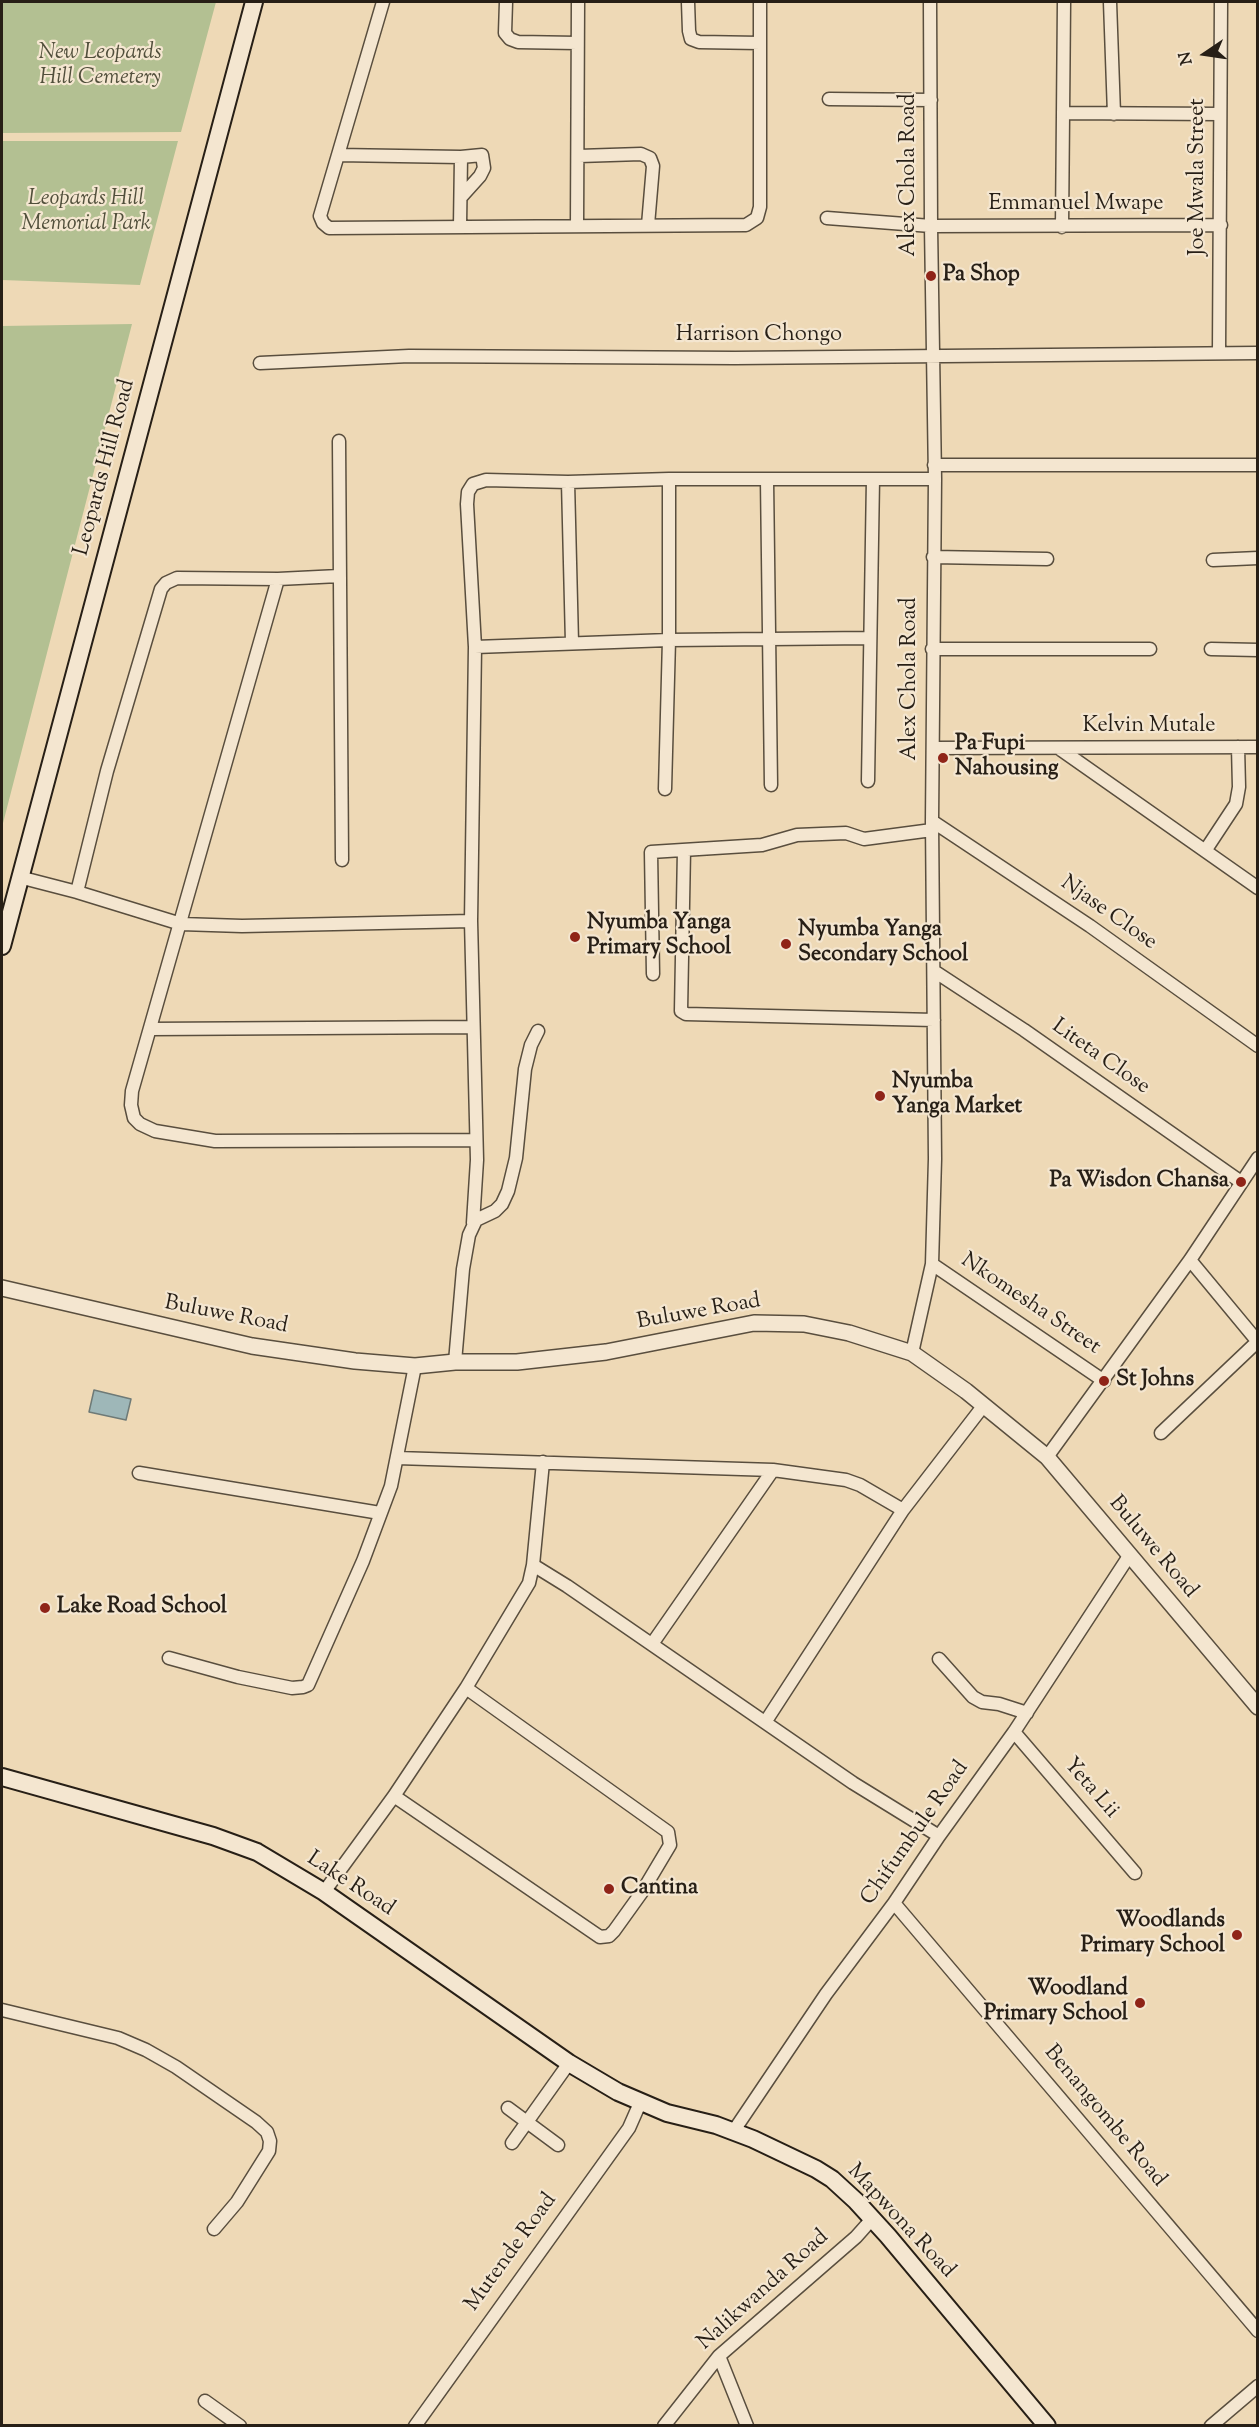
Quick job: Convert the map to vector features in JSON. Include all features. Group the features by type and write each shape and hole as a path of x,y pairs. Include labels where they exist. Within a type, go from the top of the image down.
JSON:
{"main road":[{"name":"Leopards Hill Road","path":"2,945 254,2"},
{"name":"Lake Road","path":"2,1777 241,1845 257,1852 324,1892 569,2063 640,2103"},
{"name":"Mapwona Road","path":"640,2103 753,2139 832,2179 872,2219 1047,2426"}],"street":[{"path":"383,2 320,216 329,228 746,225 757,218 760,207 760,2"},
{"path":"506,2 505,33 510,39 518,42 577,43"},
{"path":"577,226 578,2"},
{"path":"688,2 691,39 699,42 760,43"},
{"name":"Alex Chola Road","path":"912,1353 932,1264 935,1159 932,649 935,479 930,2"},
{"path":"1062,227 1064,2"},
{"path":"1110,2 1114,114"},
{"name":"Joe Mwala Street","path":"1219,352 1221,2"},
{"path":"829,99 931,100"},
{"path":"1064,113 1220,114"},
{"path":"338,154 461,157 482,155 484,158 480,176 462,196"},
{"path":"579,156 641,154 650,158 652,166 648,225"},
{"path":"460,226 461,157"},
{"name":"Emmanuel Mwape","path":"827,218 931,226 1221,225"},
{"name":"Harrison Chongo","path":"260,363 410,356 933,356 1257,353"},
{"path":"339,441 342,860"},
{"path":"934,465 1257,465"},
{"path":"455,1362 462,1269 473,1223 476,1140 471,921 475,647 468,492 473,484 486,480 568,482 669,479 935,479"},
{"path":"665,789 669,640 669,479"},
{"path":"868,781 873,479"},
{"path":"767,480 771,641 771,785"},
{"path":"568,482 572,643"},
{"path":"933,557 1047,559"},
{"path":"1213,560 1257,558"},
{"path":"77,892 107,771 160,589 177,578 278,579 339,576"},
{"path":"278,579 132,1091 131,1105 134,1118 140,1124 155,1131 215,1141 476,1140"},
{"path":"475,647 669,640 771,641 869,638"},
{"path":"932,649 1150,649"},
{"path":"1211,649 1257,650"},
{"path":"1205,851 1236,804 1239,787 1238,747"},
{"name":"Kelvin Mutale","path":"933,748 1257,747"},
{"path":"1060,749 1257,888"},
{"path":"653,974 651,852 762,845 797,835 846,833 864,839 932,826"},
{"name":"Njase Close","path":"932,826 1090,926 1257,1046"},
{"path":"684,850 681,1011 686,1014 934,1020"},
{"path":"19,877 181,924 242,926 471,921"},
{"name":"Liteta Close","path":"934,971 1024,1030 1241,1182"},
{"path":"150,1029 473,1027"},
{"path":"473,1223 498,1209 505,1200 516,1158 525,1069 531,1045 538,1031"},
{"path":"1047,1457 1190,1260 1257,1158"},
{"path":"1161,1433 1257,1342 1190,1260"},
{"name":"Nkomesha Street","path":"932,1264 1104,1381"},
{"name":"Buluwe Road","path":"2,1288 252,1346 415,1366 455,1362 517,1362 606,1352 722,1328 772,1322 833,1329 912,1353 984,1405 1047,1457 1257,1707"},
{"path":"169,1658 238,1677 299,1688 308,1685 363,1561 391,1486 415,1366"},
{"path":"766,1721 903,1510 984,1405"},
{"path":"398,1458 773,1470 846,1479 903,1510"},
{"path":"324,1892 394,1796 466,1688 529,1583 533,1565 543,1462"},
{"path":"652,1644 773,1470"},
{"path":"139,1473 380,1513"},
{"name":"Chifumbule Road","path":"733,2132 826,1994 894,1903 1014,1732 1129,1556"},
{"path":"533,1565 766,1721 853,1783 939,1836"},
{"path":"939,1659 973,1697 982,1702 999,1704 1026,1713"},
{"path":"394,1796 600,1937 609,1936 614,1931 642,1892 670,1845 668,1832 466,1688"},
{"name":"Yeta Lii","path":"1014,1732 1135,1873"},
{"name":"Benangombe Road","path":"894,1903 1257,2331"},
{"path":"2,2011 118,2038 146,2050 176,2067 267,2132 270,2140 269,2151 237,2202 214,2229"},
{"path":"512,2143 569,2063"},
{"name":"Mutende Road","path":"414,2426 629,2128 640,2103"},
{"path":"508,2108 558,2145"},
{"name":"Nalikwanda Road","path":"664,2426 719,2356 856,2237 872,2219"},
{"path":"719,2356 747,2426"},
{"path":"1211,2426 1257,2386"},
{"path":"205,2401 240,2426"}],"green space":[{"name":"New Leopards Hill Cemetery","path":"2,2 216,2 181,132 2,133"},
{"name":"Leopards Hill Memorial Park","path":"2,141 178,141 140,285 2,280"},
{"path":"132,324 2,827 2,326"}],"water":[{"path":"94,1390 131,1399 126,1420 89,1412"}],"place":[{"name":"Pa Shop","path":"931,276"},
{"name":"Pa Fupi Nahousing","path":"943,758"},
{"name":"Nyumba Yanga Primary School","path":"575,937"},
{"name":"Nyumba Yanga Secondary School","path":"786,944"},
{"name":"Nyumba Yanga Market","path":"880,1096"},
{"name":"Pa Wisdon Chansa","path":"1241,1182"},
{"name":"St Johns","path":"1104,1381"},
{"name":"Lake Road School","path":"45,1608"},
{"name":"Cantina","path":"609,1889"},
{"name":"Woodlands Primary School","path":"1237,1935"},
{"name":"Woodland Primary School","path":"1140,2003"}]}
